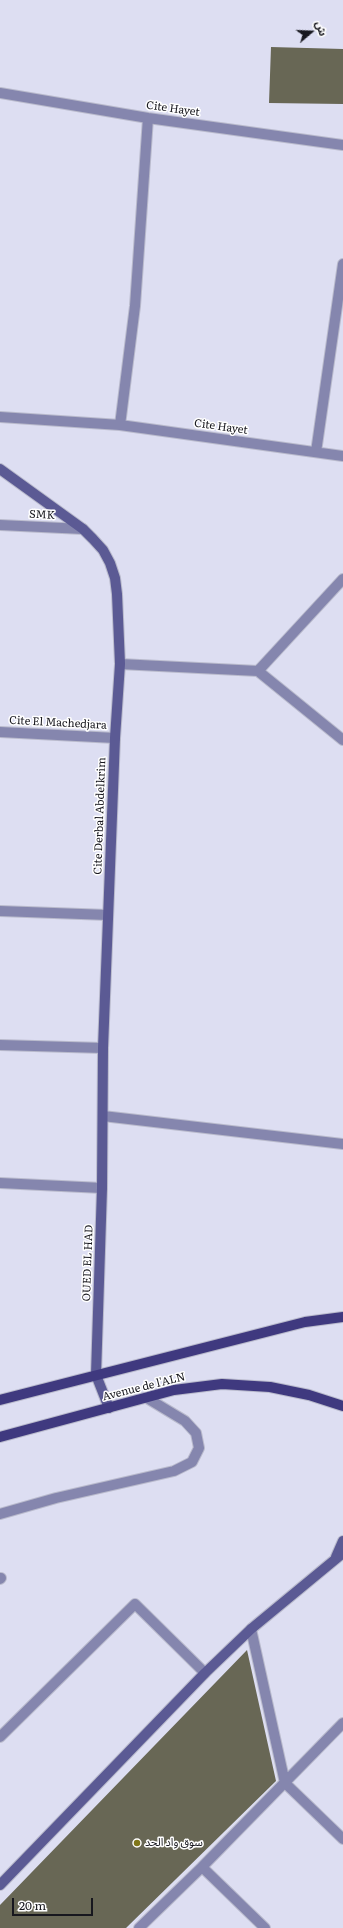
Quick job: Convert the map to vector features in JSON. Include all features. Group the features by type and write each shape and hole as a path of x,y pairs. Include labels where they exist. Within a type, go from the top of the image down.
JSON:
{"main road":[{"name":"Cite Derbal Abdelkrim","path":"0,469 83,529 103,550 110,563 115,578 120,664 115,738 108,915 103,1048 103,1116"},
{"name":"OUED EL HAD","path":"103,1116 96,1376 109,1408"},
{"path":"0,1400 305,1322 343,1317"},
{"name":"Avenue de l'ALN","path":"0,1437 174,1390 222,1384 270,1387 309,1395 343,1406"},
{"path":"0,1885 205,1673 251,1629 339,1556 343,1541"}],"street":[{"name":"Cite Hayet","path":"0,94 148,118 343,145"},
{"path":"120,425 136,306 148,118"},
{"path":"316,452 343,264"},
{"name":"Cite Hayet","path":"0,417 120,425 343,456"},
{"name":"SMK","path":"0,525 83,529"},
{"path":"258,672 343,579"},
{"path":"120,664 258,672 343,740"},
{"name":"Cite El Machedjara","path":"0,732 115,738"},
{"path":"0,911 108,915"},
{"path":"0,1045 103,1048"},
{"path":"103,1116 343,1144"},
{"path":"0,1183 102,1188"},
{"path":"0,1514 56,1498 174,1471 192,1462 199,1448 196,1433 185,1421 147,1398"},
{"path":"0,1737 135,1604 205,1673"},
{"path":"251,1629 285,1783 343,1839"},
{"path":"139,1928 202,1867 343,1723"},
{"path":"202,1867 265,1928"}],"building":[{"path":"271,47 343,49 343,104 269,103"},
{"name":"سوق واد الحد","path":"247,1650 276,1781 126,1928 0,1928 0,1905"}],"place":[{"name":"سوق واد الحد","path":"137,1843"}]}
